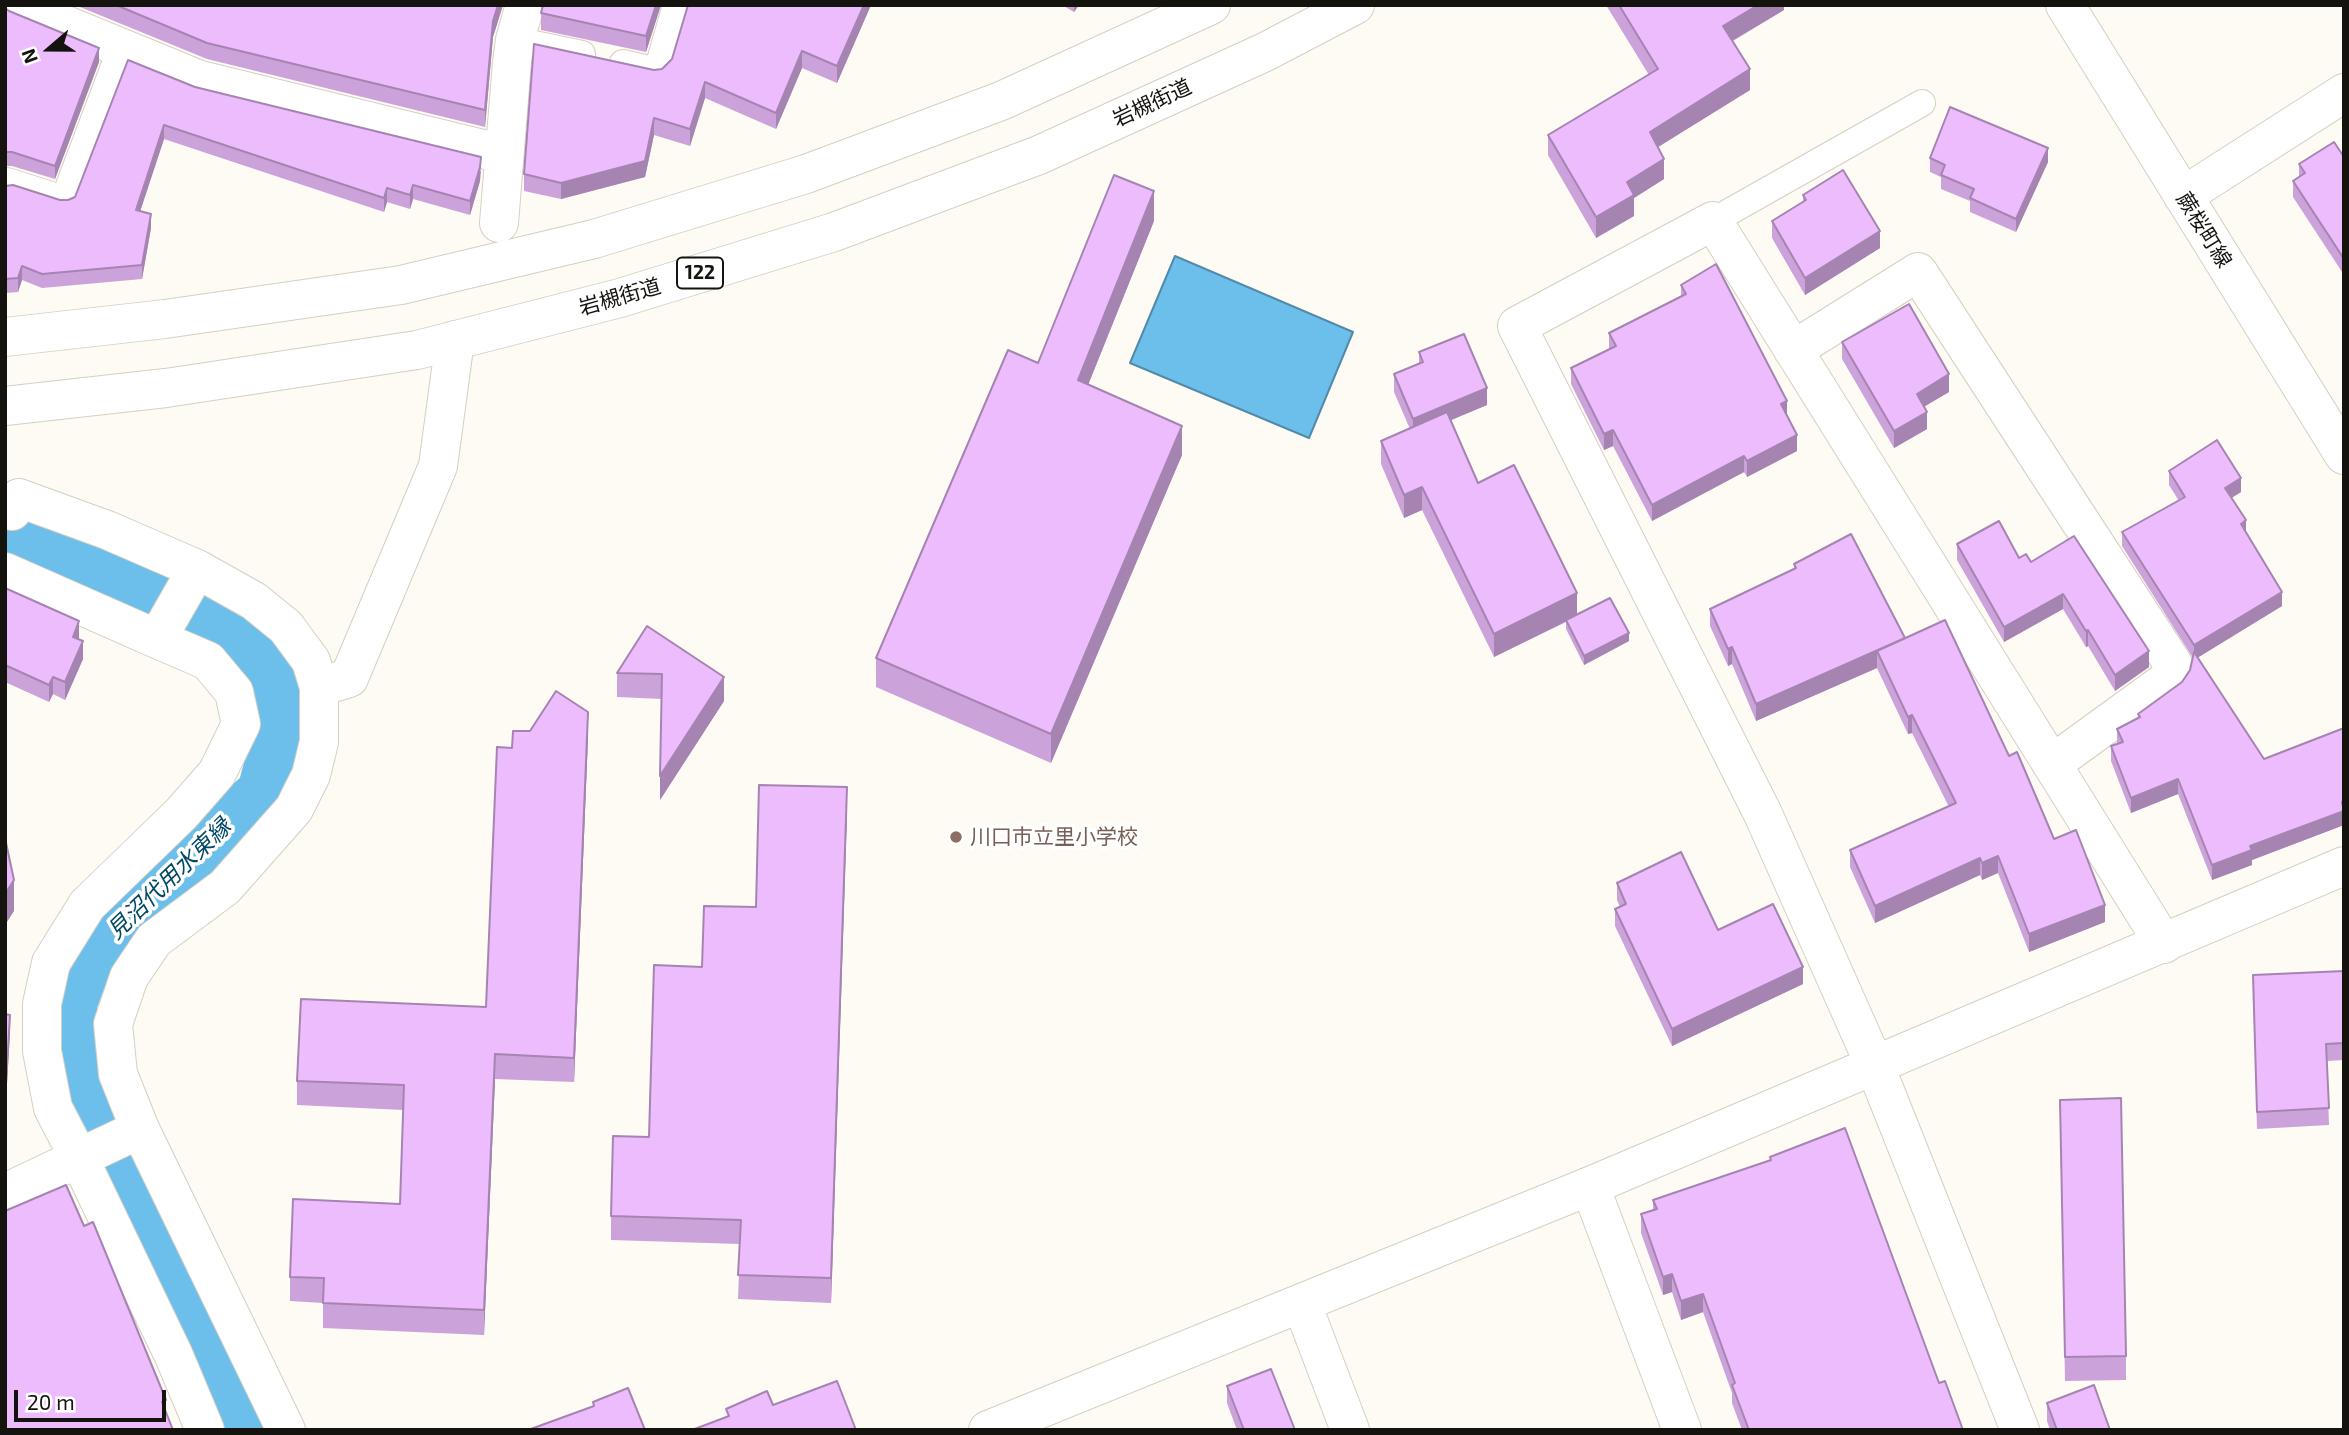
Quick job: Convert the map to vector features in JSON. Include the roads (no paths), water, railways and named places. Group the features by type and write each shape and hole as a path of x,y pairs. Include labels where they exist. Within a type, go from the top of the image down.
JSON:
{"main road":[{"path":"17,5 200,80 503,154"},
{"path":"5,337 165,319 401,285 594,239 806,174 1001,101 1212,5"},
{"name":"岩槻街道","path":"5,406 179,386 417,350 620,298 834,232 1039,155 1265,51 1355,5"},
{"name":"蕨桜町線","path":"2064,5 2344,455"},
{"path":"499,223 503,154 520,22"},
{"path":"2183,196 2344,93"},
{"path":"2020,1430 1875,1066 1763,814 1517,327 1713,221 2164,944"},
{"path":"1793,350 1918,272 2174,664 2169,679 2052,764"},
{"path":"319,687 349,678 438,466 455,340"},
{"path":"12,501 107,530 191,579 254,601 286,627 311,661 319,687 319,742 311,775 294,809 225,887 154,940 129,977 113,1024 118,1074 141,1129 286,1430"},
{"path":"5,572 160,634 208,661 234,692 241,724 217,773 181,814 87,905 51,963 42,1004 42,1051 53,1108 174,1356 205,1430"},
{"path":"160,634 191,579"},
{"path":"1002,1427 1590,1186 2344,866"},
{"path":"5,1193 141,1129"},
{"path":"1590,1186 1682,1430"},
{"path":"1302,1304 1350,1430"}],"lane":[{"path":"520,22 657,71 676,5"},
{"path":"5,186 7,181 64,199 121,48"},
{"path":"1713,221 1922,103"}],"water":[{"path":"1175,256 1353,332 1309,438 1130,363"}],"waterway":[{"name":"見沼代用水東縁","path":"20,534 172,599 263,658 278,704 276,744 263,792 110,929 82,974 70,1006 78,1048 101,1108 246,1430"}],"place":[{"name":"川口市立里小学校","path":"956,837"}]}
